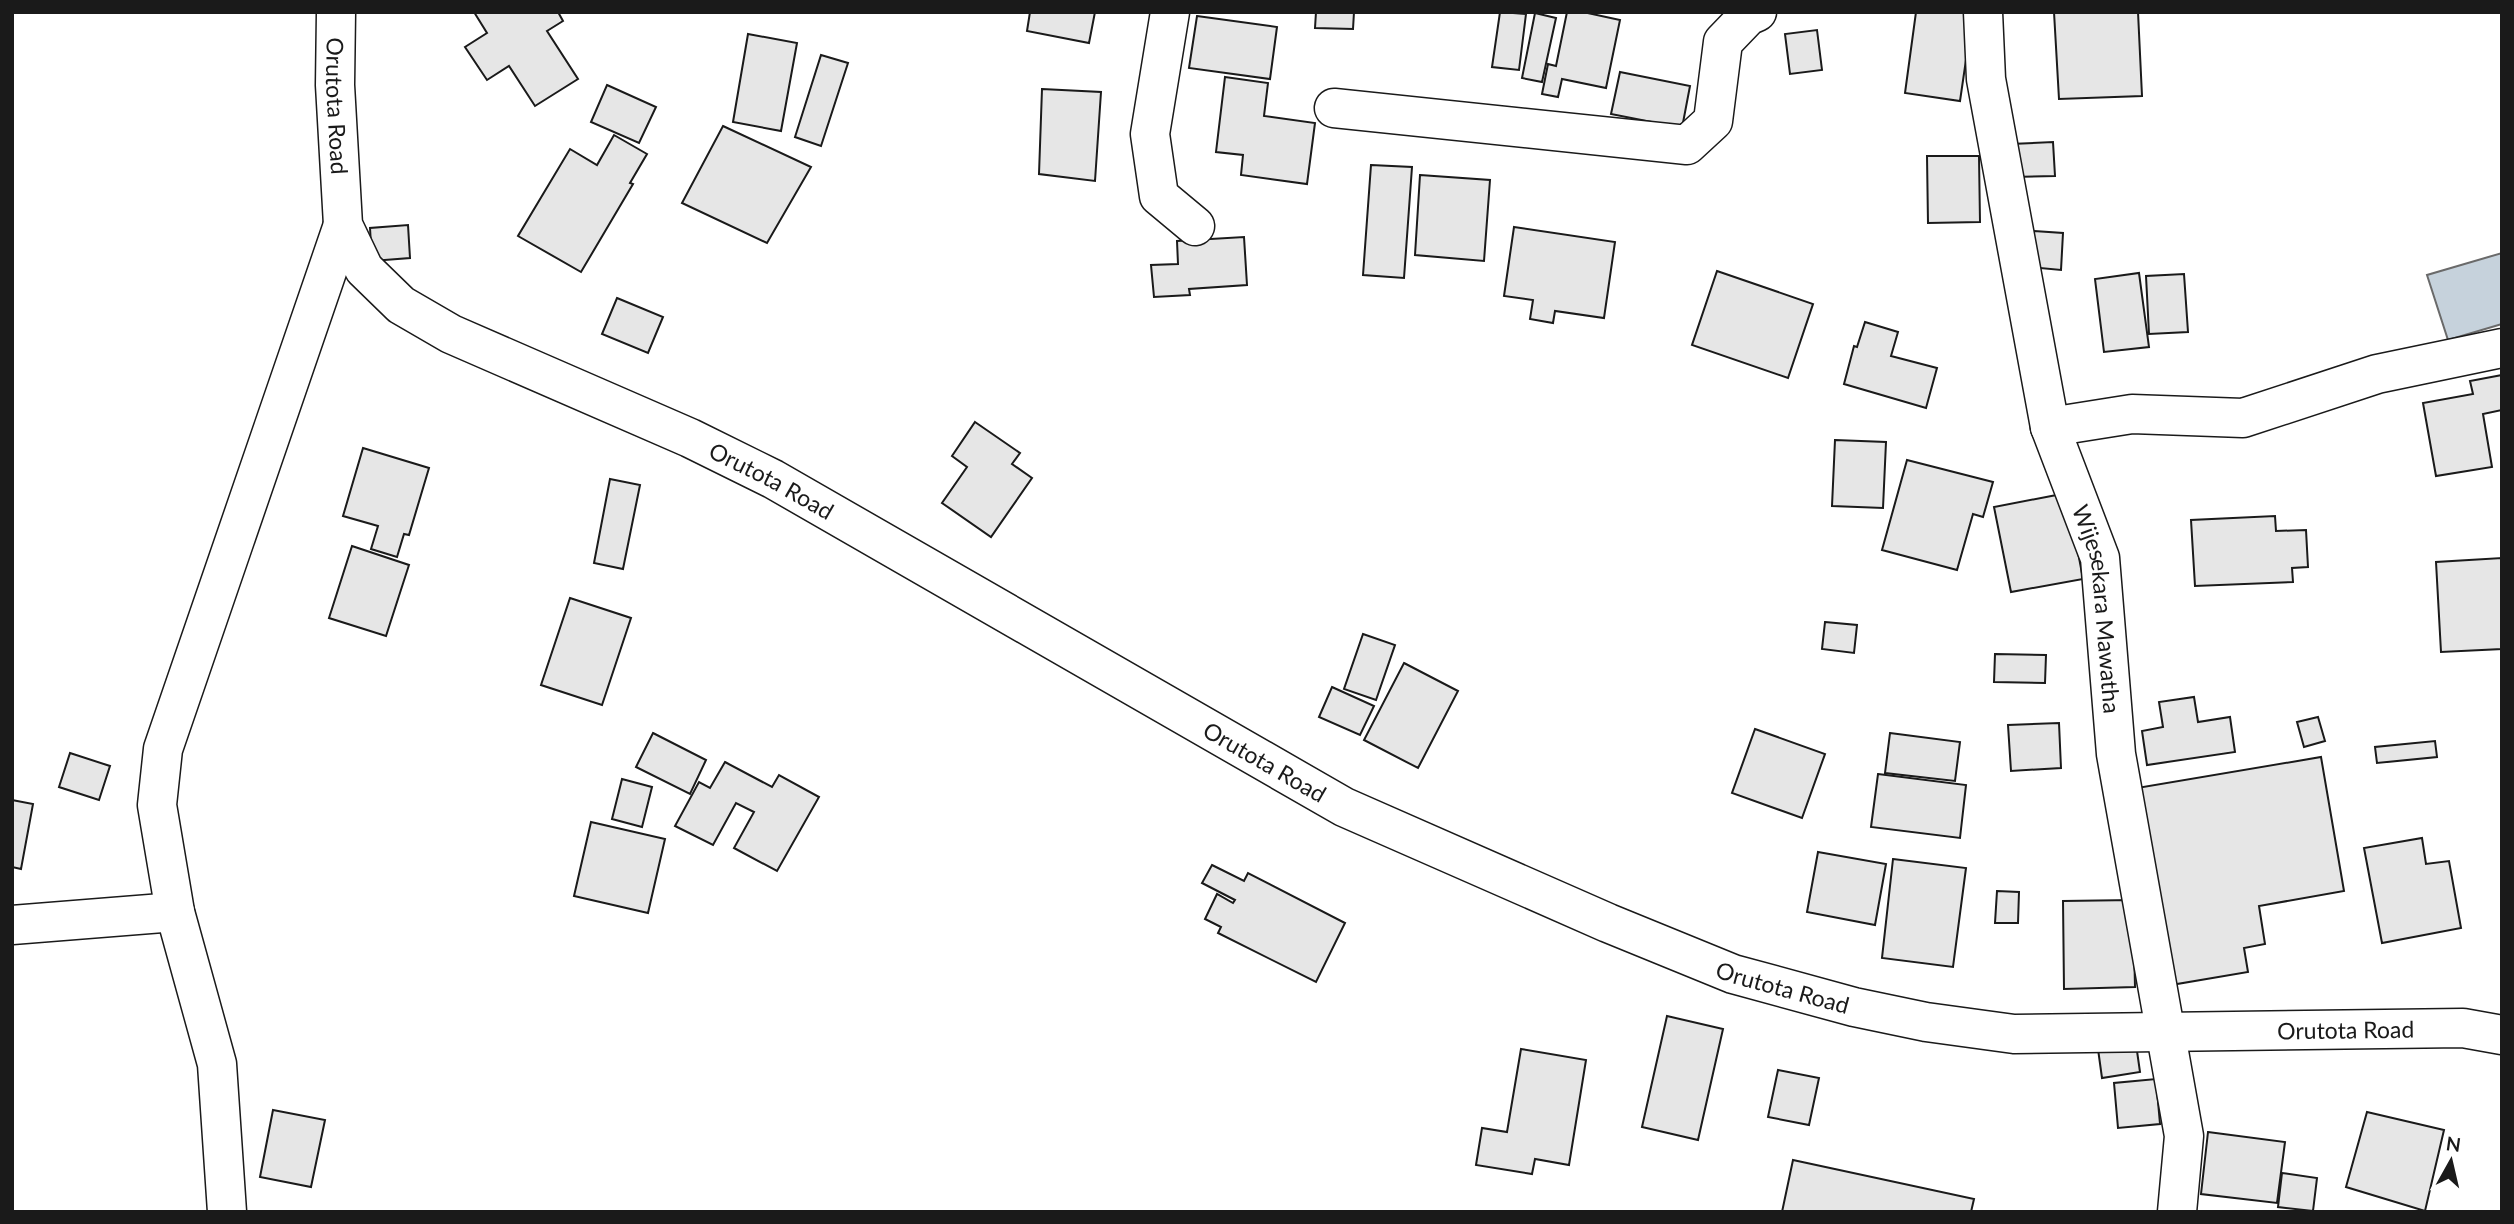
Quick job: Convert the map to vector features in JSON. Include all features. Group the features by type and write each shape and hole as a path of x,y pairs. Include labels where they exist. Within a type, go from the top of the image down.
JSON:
{"street":[{"name":"Orutota Road","path":"336,12 335,96 343,225 364,269 401,305 451,334 690,438 773,479 1344,807 1608,923 1733,974 1854,1007 1926,1022 2014,1034 2463,1028 2502,1035"},
{"path":"1170,12 1150,134 1159,196 1195,226"},
{"name":"Wijesekara Mawatha","path":"1983,12 1986,79 2050,427 2100,558 2116,754 2184,1136 2177,1212"},
{"path":"1334,108 1687,145 1713,121 1723,42 1746,14"},
{"path":"227,1212 217,1064 175,912 157,805 163,749 343,225"},
{"path":"2050,427 2132,414 2243,418 2377,374 2502,348"},
{"path":"12,925 175,912"}],"shaded area":[{"path":"2502,253 2502,324 2448,340 2427,275"}],"building":[{"path":"474,12 558,12 563,21 547,31 578,79 535,106 509,66 487,80 465,47 487,33"},
{"path":"1030,12 1095,12 1089,43 1027,31"},
{"path":"1316,12 1354,12 1353,29 1315,28"},
{"path":"1500,12 1526,14 1519,70 1492,67"},
{"path":"1567,12 1583,12 1620,20 1606,88 1562,79 1558,97 1542,94 1548,64 1556,66"},
{"path":"1916,12 1973,12 1960,101 1905,93"},
{"path":"2054,12 2138,12 2142,96 2059,99"},
{"path":"1535,13 1556,18 1542,82 1522,78"},
{"path":"1197,16 1277,27 1270,79 1189,68"},
{"path":"1817,30 1822,70 1790,74 1785,34"},
{"path":"748,34 797,43 781,131 733,122"},
{"path":"821,55 848,63 821,146 795,137"},
{"path":"1620,72 1690,86 1682,128 1611,114"},
{"path":"1225,77 1268,83 1264,116 1315,123 1307,184 1241,175 1243,155 1216,152"},
{"path":"607,85 656,107 639,143 591,122"},
{"path":"1042,89 1101,92 1095,181 1039,174"},
{"path":"723,126 811,167 767,243 682,203"},
{"path":"614,135 647,154 630,183 633,184 581,272 518,236 570,149 597,165"},
{"path":"2053,142 2055,176 2012,177 2011,144"},
{"path":"1927,156 1979,156 1980,222 1928,223"},
{"path":"1371,165 1412,167 1404,278 1363,275"},
{"path":"1420,175 1490,180 1484,261 1415,255"},
{"path":"408,225 410,258 372,261 370,228"},
{"path":"1514,227 1615,242 1604,318 1555,311 1553,323 1530,319 1533,300 1504,296"},
{"path":"2034,231 2063,233 2061,270 2030,267"},
{"path":"1244,237 1247,285 1189,289 1190,295 1154,297 1151,265 1178,264 1177,241"},
{"path":"1717,271 1813,304 1788,378 1692,345"},
{"path":"2139,273 2149,347 2104,352 2095,279"},
{"path":"2184,274 2188,332 2149,334 2146,276"},
{"path":"617,298 663,317 648,353 602,334"},
{"path":"1865,322 1898,332 1891,356 1937,368 1926,408 1844,384 1854,346 1857,347"},
{"path":"2502,375 2502,410 2483,414 2492,467 2436,476 2423,403 2473,394 2470,381"},
{"path":"975,422 1020,453 1012,464 1032,478 991,537 942,503 967,467 952,456"},
{"path":"1835,440 1886,442 1883,508 1832,506"},
{"path":"363,448 429,468 409,535 404,534 397,557 371,549 378,526 343,516"},
{"path":"1907,460 1993,482 1983,517 1973,514 1957,570 1882,550"},
{"path":"610,479 640,485 623,569 594,563"},
{"path":"2067,493 2083,579 2011,592 1994,507"},
{"path":"2275,516 2276,531 2306,530 2308,567 2292,568 2293,582 2195,586 2191,520"},
{"path":"352,546 409,565 386,636 329,618"},
{"path":"2502,558 2502,649 2441,652 2436,562"},
{"path":"570,598 631,618 602,705 541,685"},
{"path":"1825,622 1857,625 1854,653 1822,649"},
{"path":"1363,634 1395,645 1376,700 1344,689"},
{"path":"1995,654 2046,655 2045,683 1994,682"},
{"path":"1404,663 1458,691 1418,768 1364,740"},
{"path":"1332,687 1374,706 1360,735 1319,717"},
{"path":"2194,697 2198,722 2230,717 2235,752 2147,765 2142,731 2163,727 2159,702"},
{"path":"2318,717 2325,741 2304,747 2297,722"},
{"path":"2059,723 2061,768 2011,771 2008,725"},
{"path":"1755,729 1825,754 1802,818 1732,793"},
{"path":"653,733 706,760 690,794 636,767"},
{"path":"1890,733 1960,742 1955,781 1885,773"},
{"path":"2435,741 2437,757 2377,763 2375,747"},
{"path":"70,753 110,766 99,800 59,787"},
{"path":"2321,757 2344,891 2259,906 2265,944 2244,948 2248,972 2171,985 2137,788"},
{"path":"725,762 772,787 779,775 819,797 777,871 734,848 754,812 736,803 713,845 675,826 699,782 710,788"},
{"path":"1878,774 1966,785 1960,838 1871,827"},
{"path":"622,779 652,787 642,827 612,819"},
{"path":"12,800 33,804 21,869 12,867"},
{"path":"591,822 665,839 648,913 574,896"},
{"path":"2422,838 2426,864 2449,861 2461,928 2382,943 2364,848"},
{"path":"1818,852 1886,864 1875,925 1807,912"},
{"path":"1893,859 1966,868 1953,967 1882,958"},
{"path":"1212,865 1244,881 1248,873 1345,923 1316,982 1218,933 1221,927 1205,919 1217,894 1233,903 1235,900 1202,883"},
{"path":"1997,891 2019,892 2018,923 1995,923"},
{"path":"2133,900 2135,987 2064,989 2063,901"},
{"path":"1667,1016 1723,1029 1698,1140 1642,1127"},
{"path":"2136,1044 2140,1072 2102,1078 2098,1049"},
{"path":"1521,1049 1586,1060 1569,1165 1535,1159 1532,1174 1476,1165 1482,1128 1507,1132"},
{"path":"1778,1070 1819,1078 1809,1125 1768,1117"},
{"path":"2156,1079 2160,1124 2118,1128 2114,1083"},
{"path":"273,1110 325,1120 311,1187 260,1177"},
{"path":"2367,1112 2444,1130 2425,1211 2346,1187"},
{"path":"2208,1132 2285,1142 2277,1203 2201,1194"},
{"path":"1793,1160 1974,1199 1971,1212 1782,1212"},
{"path":"2282,1173 2317,1178 2313,1211 2278,1207"}]}
